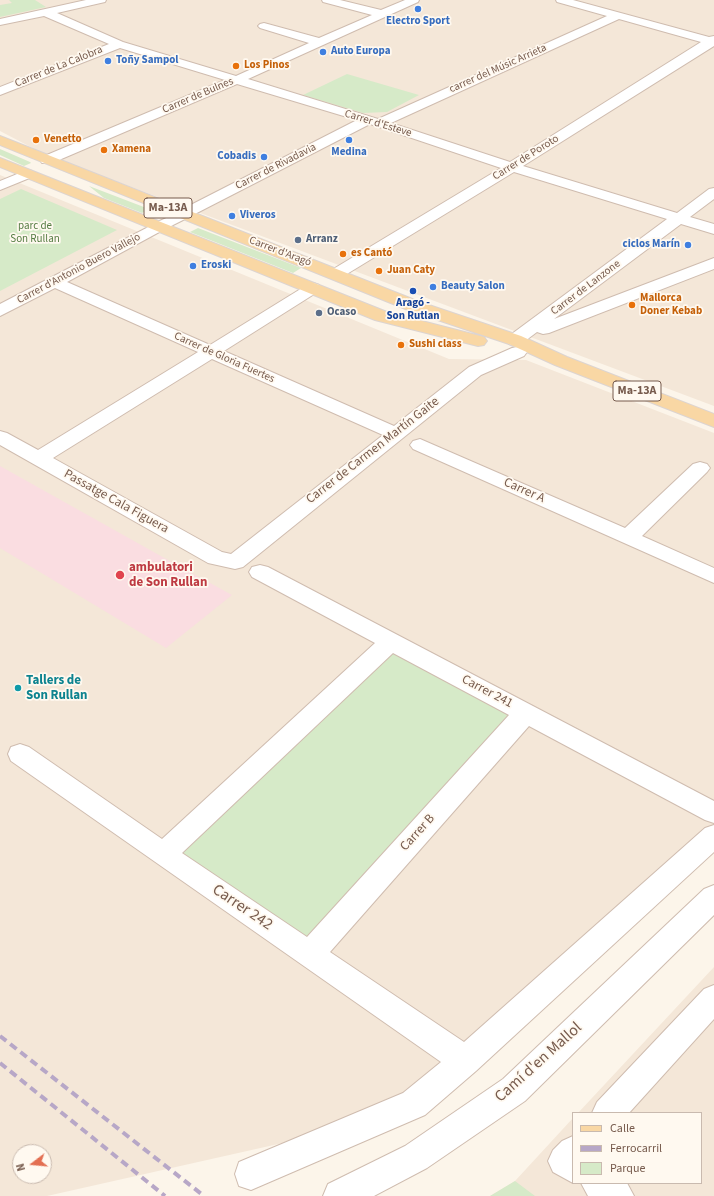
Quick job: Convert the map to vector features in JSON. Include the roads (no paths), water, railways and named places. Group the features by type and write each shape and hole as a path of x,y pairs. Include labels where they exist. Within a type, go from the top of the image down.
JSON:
{"main road":[{"name":"Carrer d'Aragó","path":"0,140 414,306 517,346 561,361 714,421"},
{"path":"33,176 47,160"},
{"name":"Carrer d'Aragó","path":"0,162 381,316 479,342 517,346"},
{"path":"313,288 336,274"}],"street":[{"path":"0,22 101,0"},
{"path":"327,0 382,14"},
{"name":"Carrer de Bulnes","path":"47,160 236,80 414,0"},
{"path":"561,0 713,41"},
{"name":"Carrer d'Esteve","path":"45,12 119,44 374,122 512,167 714,229"},
{"name":"carrer del Músic Arrieta","path":"374,122 617,16"},
{"path":"264,26 320,42"},
{"name":"Carrer de Poroto","path":"336,274 512,167 713,41"},
{"name":"Carrer de La Calobra","path":"0,91 119,44"},
{"name":"Carrer de Rivadavia","path":"158,227 374,122"},
{"path":"0,186 33,176"},
{"name":"Carrer de Lanzone","path":"517,346 714,192"},
{"name":"Carrer d'Antonio Buero Vallejo","path":"0,310 158,227"},
{"path":"517,346 714,263"},
{"name":"Carrer de Gloria Fuertes","path":"54,282 394,433"},
{"path":"38,459 313,288"},
{"name":"Carrer de Carmen Martín Gaite","path":"234,562 394,433 475,371 517,346"},
{"name":"Passatge Cala Figuera","path":"0,438 216,558 234,562"},
{"name":"Carrer A","path":"420,445 714,576"},
{"path":"628,537 700,468"},
{"name":"Carrer 241","path":"260,572 714,813"},
{"path":"163,854 391,641"},
{"name":"Carrer B","path":"310,954 526,713"},
{"name":"Carrer 242","path":"20,754 465,1061"},
{"path":"250,1174 414,1104 465,1061 714,836"},
{"name":"Camí d'en Mallol","path":"340,1196 416,1157 514,1090 714,897"},
{"path":"609,1112 714,998"},
{"path":"599,1184 617,1196"}],"railway":[{"path":"0,1036 204,1196"},
{"path":"0,1063 165,1196"}],"place":[{"name":"Electro Sport","path":"418,9"},
{"name":"Auto Europa","path":"323,52"},
{"name":"Toñy Sampol","path":"108,61"},
{"name":"Los Pinos","path":"236,66"},
{"name":"Venetto","path":"36,140"},
{"name":"Medina","path":"349,140"},
{"name":"Xamena","path":"104,150"},
{"name":"Cobadis","path":"264,157"},
{"name":"Viveros","path":"232,216"},
{"name":"Arranz","path":"298,240"},
{"name":"ciclos Marín","path":"688,245"},
{"name":"es Cantó","path":"343,254"},
{"name":"Eroski","path":"193,266"},
{"name":"Juan Caty","path":"379,271"},
{"name":"Beauty Salon","path":"433,287"},
{"name":"Aragó - Son Rutlan","path":"413,291"},
{"name":"Mallorca Doner Kebab","path":"632,305"},
{"name":"Ocaso","path":"319,313"},
{"name":"Sushi class","path":"401,345"},
{"name":"ambulatori de Son Rullan","path":"120,575"},
{"name":"Tallers de Son Rullan","path":"18,688"}],"park label":[{"name":"parc de Son Rullan","path":"35,233"}]}
